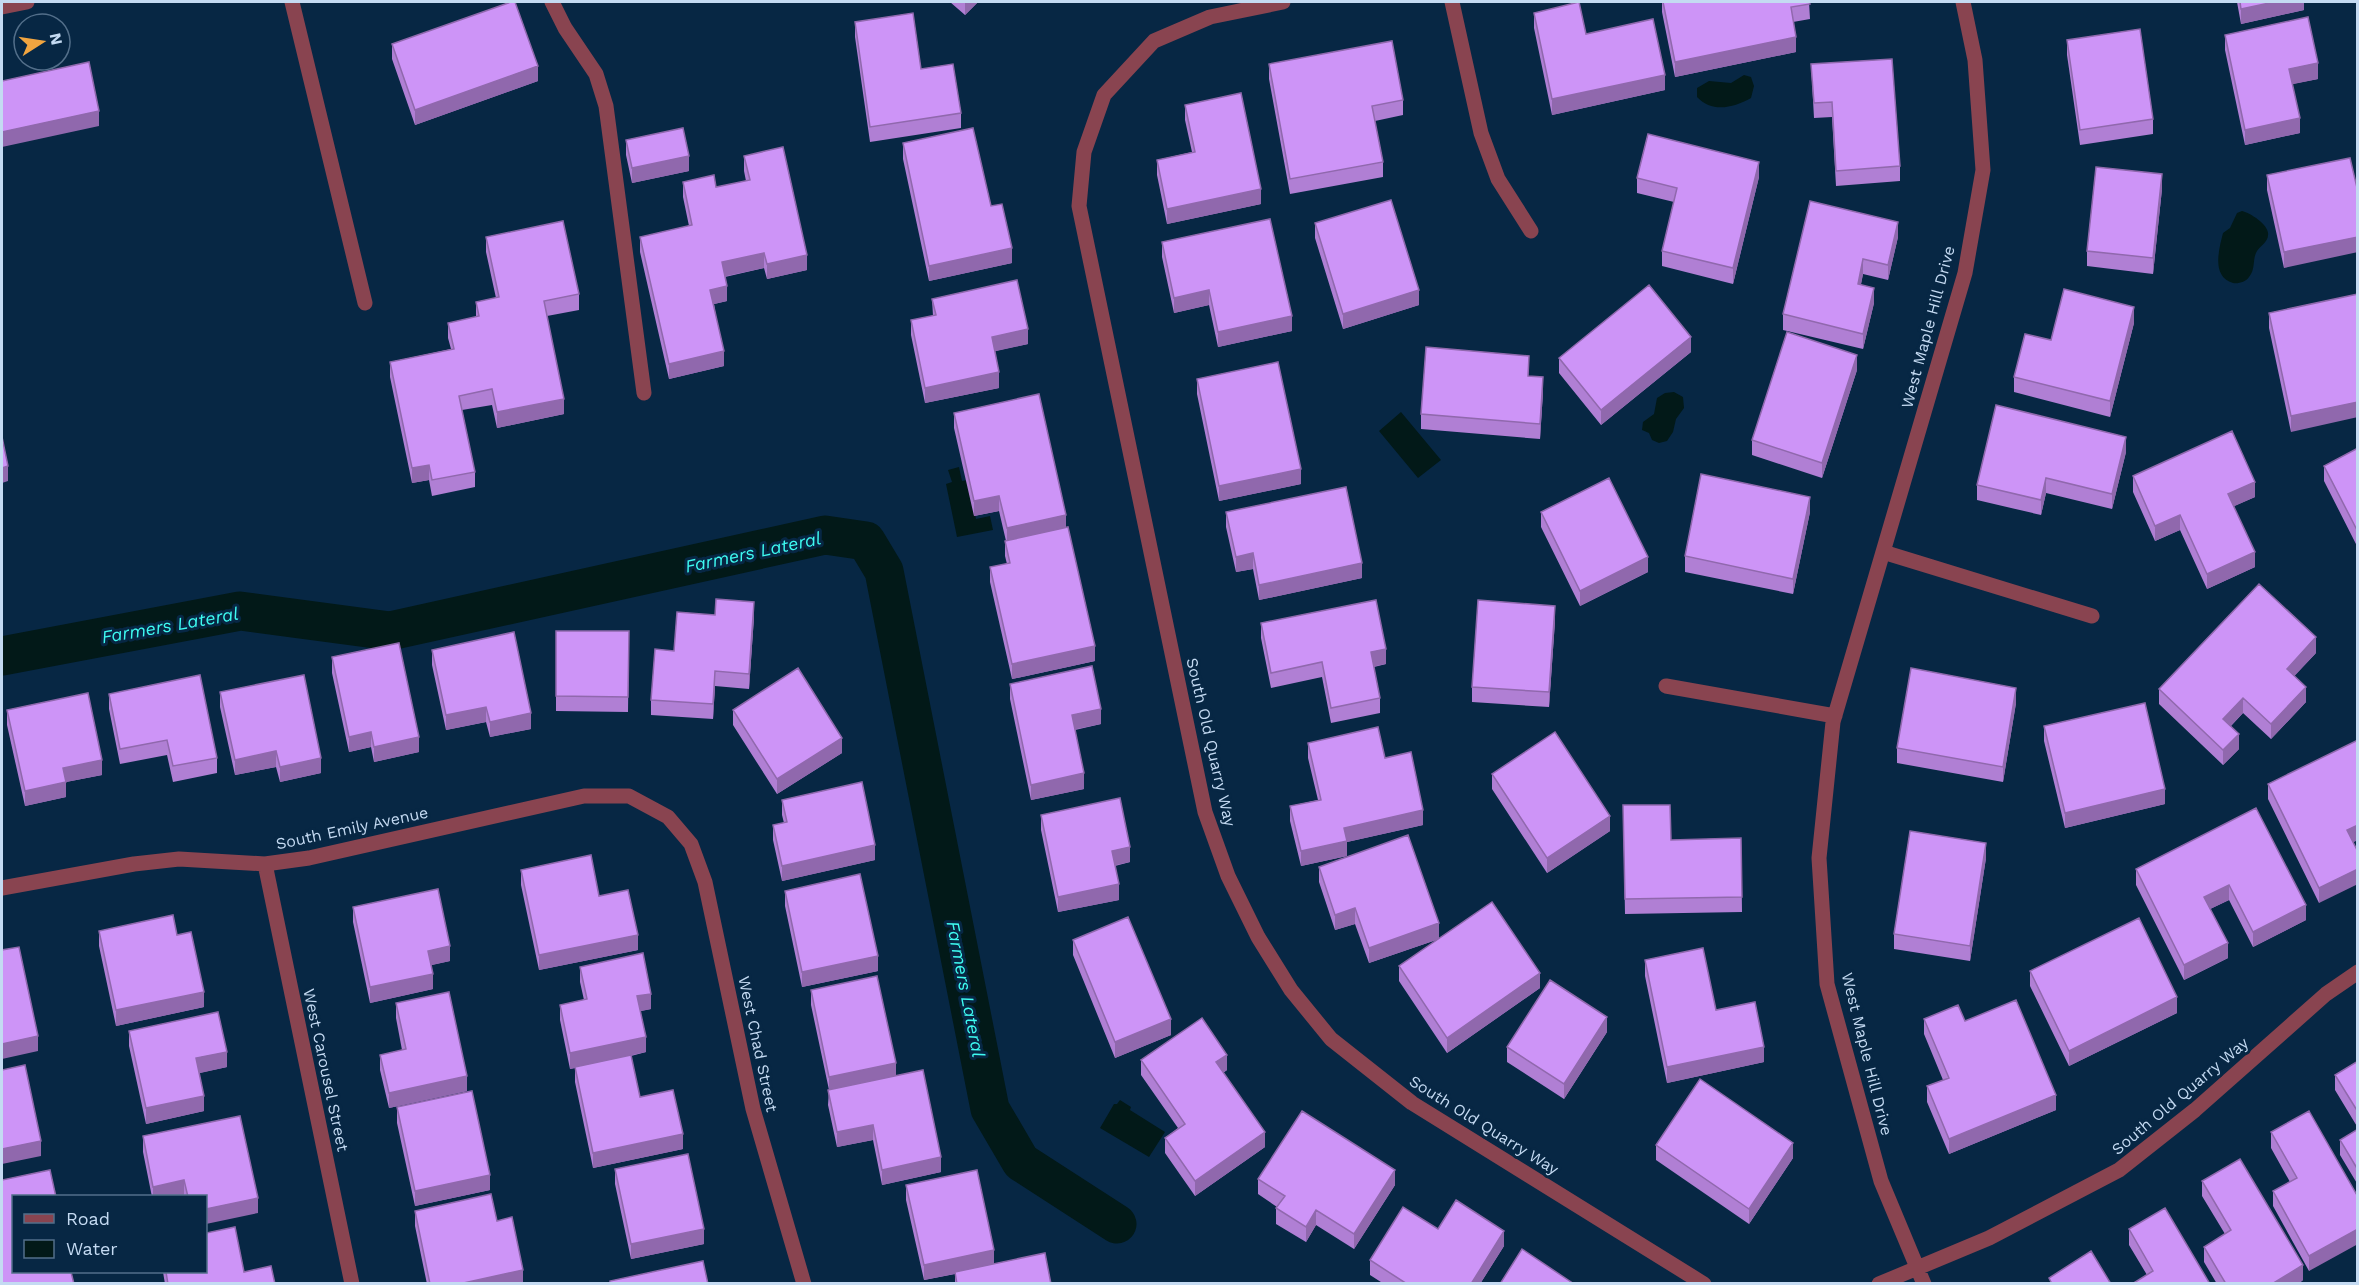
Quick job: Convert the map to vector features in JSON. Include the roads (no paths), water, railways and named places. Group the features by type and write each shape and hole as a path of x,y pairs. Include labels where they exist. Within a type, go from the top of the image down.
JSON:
{"street":[{"path":"2,7 27,2"},
{"path":"292,2 365,303"},
{"path":"552,2 565,28 596,74 606,106 644,393"},
{"name":"South Old Quarry Way","path":"1283,2 1210,17 1154,41 1104,95 1084,152 1079,206 1205,812 1228,876 1258,937 1291,990 1331,1039 1412,1103 1704,1284"},
{"path":"1452,2 1481,134 1498,179 1531,231"},
{"name":"West Maple Hill Drive","path":"1924,1284 1881,1181 1827,984 1819,858 1835,716 1965,273 1983,170 1975,60 1963,2"},
{"path":"1883,552 2092,616"},
{"path":"1666,686 1835,716"},
{"name":"South Emily Avenue","path":"2,888 134,864 179,859 265,864 309,858 584,796 629,796 668,817"},
{"name":"West Chad Street","path":"668,817 690,844 705,882 753,1109 804,1284"},
{"name":"West Carousel Street","path":"265,864 352,1284"},
{"name":"South Old Quarry Way","path":"1879,1284 1989,1238 2119,1170 2195,1110 2326,994 2358,972"}],"water":[{"path":"1744,75 1751,77 1754,86 1751,98 1730,106 1716,107 1697,97 1697,88 1709,81 1731,83"},
{"path":"2242,211 2259,220 2268,231 2268,237 2256,254 2248,279 2233,283 2226,280 2219,269 2219,254 2223,233 2230,228 2237,213"},
{"path":"1674,392 1683,397 1684,408 1676,419 1673,432 1667,441 1659,443 1652,440 1649,433 1642,430 1643,422 1654,414 1657,398 1665,393"},
{"path":"1401,412 1441,460 1418,478 1379,431"},
{"path":"959,467 962,481 968,480 976,519 990,516 993,530 957,537 946,484 952,482 948,470"},
{"path":"1120,1100 1131,1107 1130,1110 1165,1132 1149,1157 1100,1128 1114,1104"}],"waterway":[{"name":"Farmers Lateral","path":"2,656 240,611 390,631 825,535 866,541 884,571 990,1109 1021,1162 1117,1224"}]}
